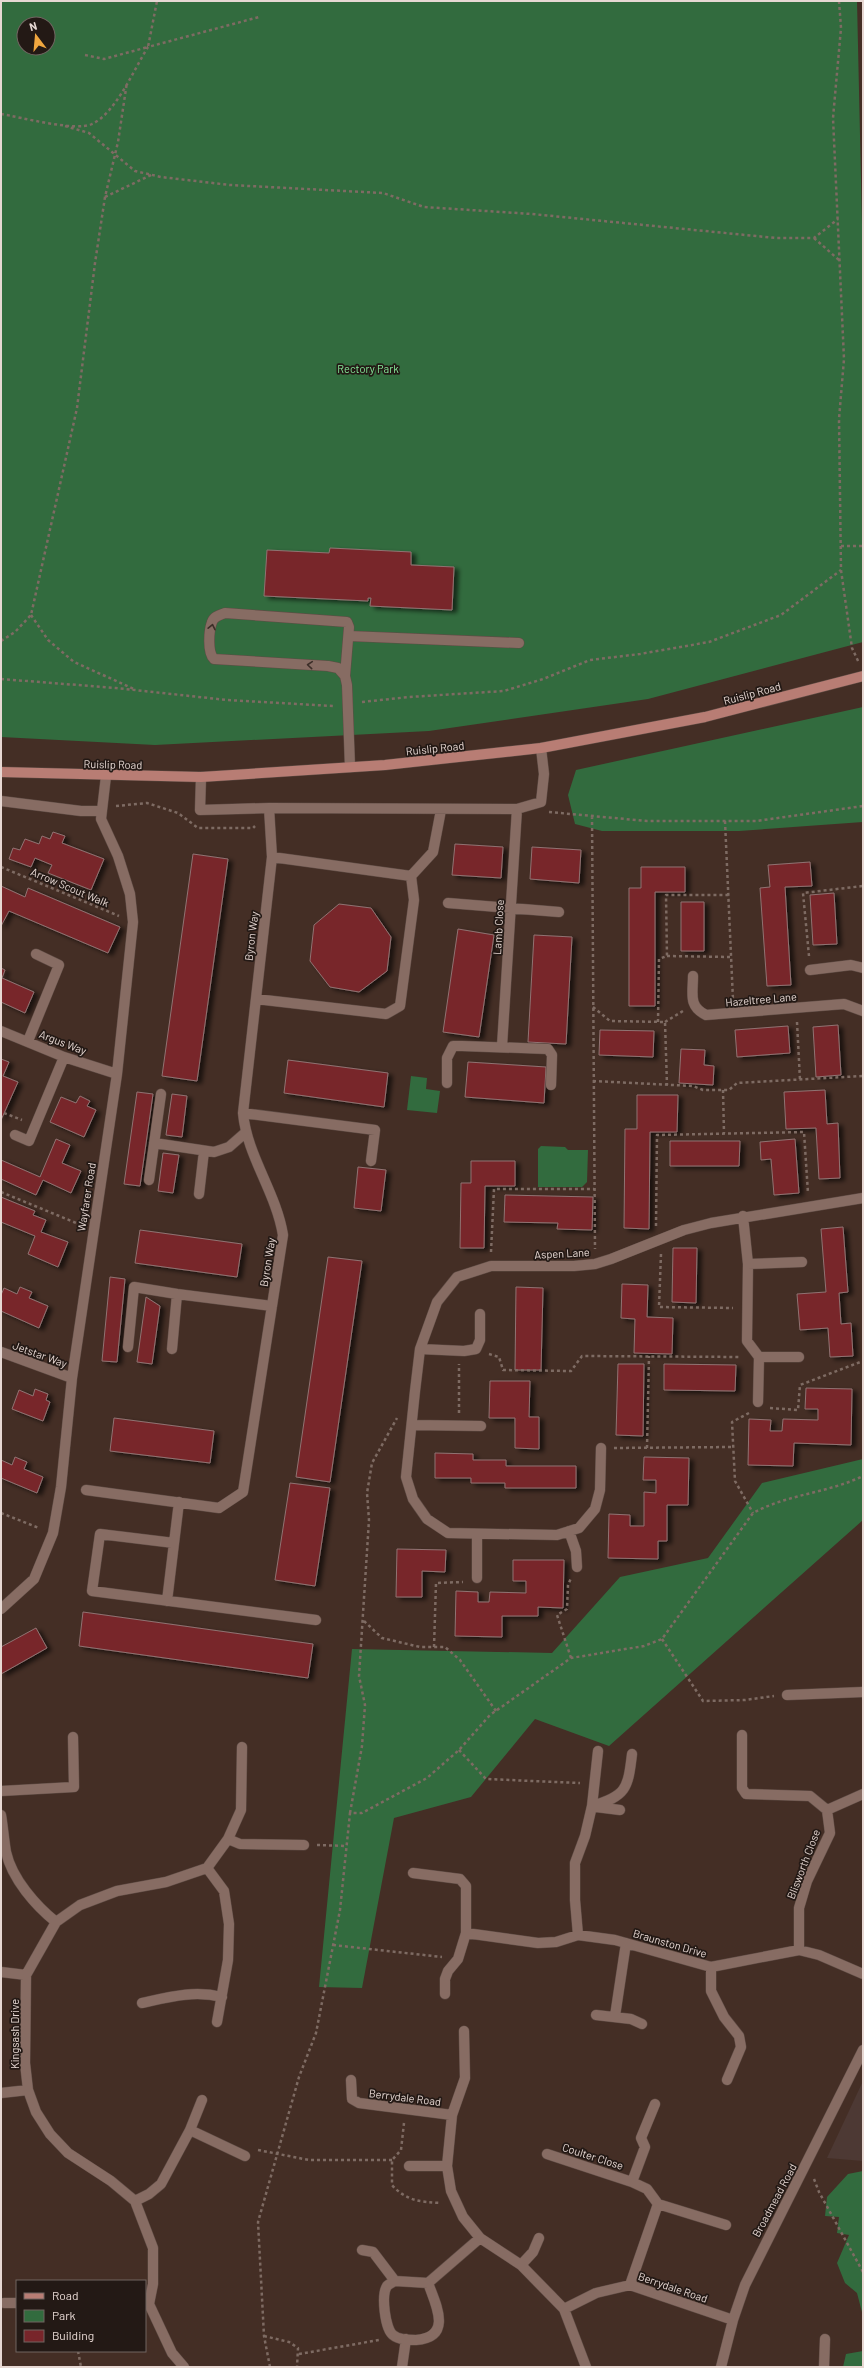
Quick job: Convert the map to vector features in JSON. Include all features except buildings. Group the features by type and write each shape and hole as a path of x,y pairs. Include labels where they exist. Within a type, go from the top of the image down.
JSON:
{"main road":[{"name":"Ruislip Road","path":"1,772 201,778 350,767 541,748 705,717 863,676"}],"street":[{"path":"345,676 338,668 328,666 214,659 210,646 212,622 215,618 225,614 348,622 350,626 345,676 350,767"},
{"path":"348,636 519,643"},
{"path":"201,778 200,810 269,808 441,810 517,809 541,802 544,774 541,748"},
{"name":"Wayfarer Road","path":"1,1608 34,1580 52,1534 62,1487 72,1378 117,1074 133,922 130,894 118,856 103,827 100,811 106,776"},
{"path":"1,802 81,811 100,811"},
{"name":"Byron Way","path":"86,1490 219,1508 244,1492 283,1235 280,1214 245,1133 243,1113 272,856 269,808"},
{"name":"Lamb Close","path":"502,1046 517,809"},
{"path":"256,999 386,1014 400,1006 414,900 411,876 433,852 441,810"},
{"path":"272,856 411,876"},
{"path":"448,903 559,912"},
{"path":"28,1041 59,965 36,954"},
{"path":"810,970 851,965 863,968"},
{"path":"693,976 693,1005"},
{"name":"Hazeltree Lane","path":"693,1005 698,1011 706,1015 844,1004 863,1011"},
{"name":"Argus Way","path":"1,1031 64,1057 117,1074"},
{"path":"447,1083 447,1058 453,1046 502,1046 548,1050 552,1055 551,1085"},
{"path":"15,1136 29,1141 64,1057"},
{"path":"148,1180 161,1094"},
{"path":"243,1113 375,1130 371,1161"},
{"path":"154,1142 214,1152 229,1147 245,1133"},
{"path":"199,1194 204,1151"},
{"name":"Aspen Lane","path":"601,1448 600,1490 595,1509 579,1528 557,1535 448,1533 427,1519 413,1500 406,1477 413,1425 420,1349 437,1302 457,1277 490,1266 574,1266 595,1264 684,1230 743,1216 863,1198"},
{"path":"743,1216 748,1264 747,1342 759,1357 758,1402"},
{"path":"748,1264 802,1262"},
{"path":"128,1347 134,1287 272,1306"},
{"path":"172,1349 177,1294"},
{"path":"420,1349 459,1351 476,1349 480,1340 480,1314"},
{"name":"Jetstar Way","path":"1,1352 72,1378"},
{"path":"759,1357 798,1357"},
{"path":"413,1425 481,1426"},
{"path":"167,1601 180,1502"},
{"path":"569,1531 576,1550 577,1567"},
{"path":"174,1543 100,1534 92,1591 316,1620"},
{"path":"477,1534 477,1578"},
{"path":"787,1695 863,1692"},
{"path":"742,1735 742,1788 746,1794 810,1796 827,1810 863,1794"},
{"path":"1,1791 74,1787 73,1737"},
{"path":"217,2022 228,1960 229,1924 224,1891 207,1868 228,1839 241,1810 242,1747"},
{"path":"578,1935 575,1900 575,1863 585,1836 592,1806 598,1751"},
{"path":"592,1806 614,1800 619,1794 630,1777 632,1754"},
{"path":"592,1806 620,1810"},
{"name":"Blisworth Close","path":"799,1950 799,1908 807,1881 830,1833 830,1821 827,1810"},
{"path":"1,1815 7,1854 20,1882 37,1908 56,1922"},
{"path":"228,1839 240,1844 304,1844"},
{"name":"Kingsash Drive","path":"184,2367 172,2353 147,2304 153,2284 153,2248 135,2201 111,2181 68,2153 50,2134 36,2112 28,2090 25,2064 26,1975 56,1922 80,1905 117,1891 166,1882 207,1868"},
{"path":"414,1873 460,1879 466,1886 466,1933 458,1959 448,1972 445,1979 444,1994"},
{"name":"Braunston Drive","path":"466,1933 538,1943 556,1942 578,1935 626,1943 711,1967 799,1950 819,1955 863,1974"},
{"path":"615,2016 626,1943"},
{"path":"711,1967 711,1991 724,2017 739,2036 741,2047 727,2080"},
{"path":"1,1972 26,1975"},
{"path":"142,2003 188,1993 207,1994 222,1997"},
{"path":"596,2015 615,2016 642,2024"},
{"name":"Berrydale Road","path":"464,2031 465,2078 452,2115 447,2166 451,2191 463,2217 480,2238 522,2265 564,2309 596,2293 630,2285 733,2320"},
{"name":"Broadmead Road","path":"721,2367 733,2320 760,2254 863,2050"},
{"name":"Berrydale Road","path":"351,2080 352,2099 359,2103 452,2115"},
{"path":"1,2093 28,2090"},
{"path":"135,2201 149,2194 161,2184 190,2130 202,2100"},
{"name":"Coulter Close","path":"632,2182 645,2148 642,2138 655,2104"},
{"path":"190,2130 245,2156"},
{"name":"Coulter Close","path":"547,2154 632,2182 647,2189 658,2204"},
{"path":"409,2166 447,2166"},
{"path":"630,2285 658,2204 726,2225"},
{"path":"428,2283 439,2316 439,2326 436,2334 425,2339 396,2338 389,2331 384,2296 387,2286 395,2281 428,2283 480,2238"},
{"path":"522,2265 533,2252 539,2238"},
{"path":"362,2250 373,2252 395,2281"},
{"path":"4,2303 16,2303"},
{"path":"564,2309 586,2367"},
{"path":"402,2367 406,2339"},
{"path":"824,2367 825,2339"}],"path":[{"path":"65,126 92,125 110,110 148,47 157,1"},
{"path":"839,1 840,28 833,118 844,359 838,419 841,546 842,570 852,648 855,651 859,664"},
{"path":"85,55 104,59 259,17"},
{"path":"1,641 16,632 31,615 77,408 105,197 127,82"},
{"path":"1,114 65,126 89,133 114,156 134,171 151,175 230,185 383,193 424,207 532,214 776,238 814,238 838,219"},
{"path":"105,197 151,175"},
{"path":"814,238 840,260"},
{"path":"841,546 863,546"},
{"path":"1,679 325,707 409,697 504,691 544,678 590,660 640,654 709,642 781,615 842,570"},
{"path":"31,615 48,640 74,662 136,690"},
{"path":"547,812 647,821 756,821 863,806"},
{"path":"592,816 595,1264"},
{"path":"725,821 734,1013"},
{"name":"Arrow Scout Walk","path":"1,866 133,922"},
{"path":"810,970 803,893 863,886"},
{"path":"667,956 666,895 729,895"},
{"path":"658,1022 659,959 667,956 731,957"},
{"path":"593,1007 610,1021 665,1022 693,1005"},
{"path":"796,1008 800,1080"},
{"path":"665,1022 667,1085"},
{"path":"593,1081 693,1086 702,1090 729,1090 737,1083 863,1076"},
{"path":"723,1090 724,1133"},
{"path":"4,1113 36,1126"},
{"path":"747,1308 659,1307 662,1249 658,1240 656,1222 657,1134 804,1132 810,1206"},
{"path":"490,1266 494,1189 594,1189"},
{"path":"1,1192 93,1230"},
{"path":"476,1349 499,1357 503,1370 571,1371 582,1356 759,1357"},
{"path":"459,1351 459,1425"},
{"path":"647,1448 649,1356"},
{"path":"769,1408 798,1410 800,1385 863,1361"},
{"path":"751,1411 732,1422 732,1447 734,1481 753,1513"},
{"path":"270,2367 264,2336 258,2222 299,2077 316,2033 340,1910 350,1813 362,1746 365,1705 359,1676 364,1620 369,1520 367,1494 372,1463 398,1416"},
{"path":"601,1448 732,1447"},
{"path":"350,1813 362,1813 427,1778 459,1750 496,1711 571,1658 644,1646 662,1640 753,1513 773,1503 850,1482 863,1476"},
{"path":"1,1513 52,1534"},
{"path":"571,1658 556,1615 567,1609 568,1585 577,1567"},
{"path":"434,1647 436,1583 476,1582 477,1578"},
{"path":"364,1620 382,1638 420,1647 445,1647 460,1660 496,1711"},
{"path":"662,1640 703,1701 745,1700 787,1695"},
{"path":"459,1750 486,1779 595,1784"},
{"path":"304,1844 346,1846"},
{"path":"333,1945 458,1959"},
{"path":"245,2156 256,2150 308,2160 392,2160"},
{"path":"808,2161 819,2192 863,2272"},
{"path":"299,2354 377,2341 389,2331"},
{"path":"264,2336 288,2342 298,2348 299,2354 297,2367"},
{"path":"78,2352 81,2367"}],"shaded area":[{"path":"863,2081 863,2161 827,2158"}],"green space":[{"name":"Rectory Park","path":"1,1 857,1 863,269 863,642 648,699 429,731 155,745 1,737"},
{"path":"863,707 863,822 739,831 602,831 575,824 568,795 576,770"},
{"path":"411,1076 427,1078 426,1089 440,1091 437,1113 407,1110"},
{"path":"541,1146 565,1147 568,1150 588,1150 587,1182 582,1187 538,1187 538,1149"},
{"path":"863,1459 863,1520 609,1746 535,1719 471,1797 394,1818 362,1988 319,1987 352,1649 552,1653 620,1577 708,1558 762,1483"},
{"path":"863,2171 863,2316 857,2293 845,2283 837,2263 849,2235 837,2233 839,2217 825,2216 827,2197 848,2174"},
{"path":"863,2351 863,2367 843,2367 846,2354"}]}
